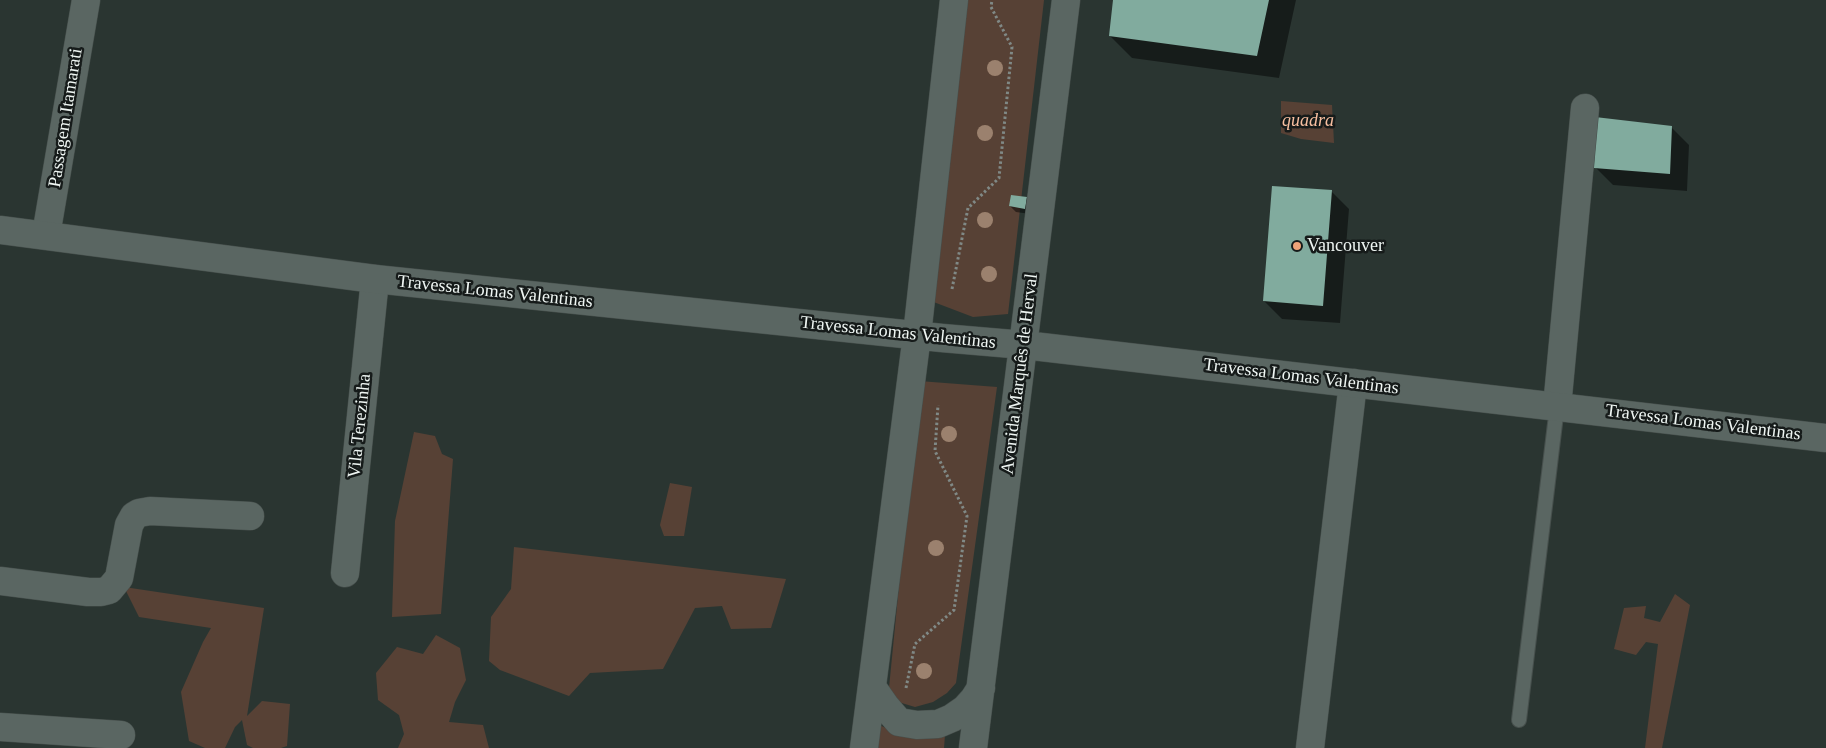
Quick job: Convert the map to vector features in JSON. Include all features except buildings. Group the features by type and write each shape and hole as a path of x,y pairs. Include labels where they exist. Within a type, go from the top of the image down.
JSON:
{"street":[{"name":"Passagem Itamarati","path":"46,235 86,0"},
{"path":"864,748 917,335 954,0"},
{"name":"Avenida Marquês de Herval","path":"973,748 1066,0"},
{"path":"1557,406 1585,108"},
{"name":"Travessa Lomas Valentinas","path":"0,230 375,280 1024,345 1826,438"},
{"name":"Vila Terezinha","path":"345,572 375,280"},
{"path":"1310,748 1353,383"},
{"path":"0,581 88,592 102,592 109,590 119,578 129,526 134,516 139,513 150,511 250,516"},
{"path":"872,687 899,722 917,726 938,724 952,718 965,709 981,688"},
{"path":"0,727 122,735"}],"lane":[{"path":"1520,720 1557,406"}],"path":[{"path":"951,292 968,208 999,178 1012,47 992,7 992,0"},
{"path":"899,722 915,644 954,610 968,516 935,451 938,404"}],"green space":[{"path":"968,0 1044,0 1008,314 973,317 931,301"},
{"name":"quadra","path":"1281,101 1332,105 1334,143 1301,139 1281,133"},
{"path":"919,381 997,387 956,683 947,693 933,702 915,707 895,701 889,688"},
{"path":"414,432 435,436 442,454 453,459 441,614 392,617 395,521"},
{"path":"670,483 692,487 684,536 664,536 660,525"},
{"path":"514,547 786,579 771,628 731,629 722,606 695,608 663,669 590,673 569,696 500,670 489,661 491,617 511,589"},
{"path":"124,587 264,608 247,716 262,701 290,704 287,746 281,748 253,748 247,745 242,720 235,727 225,748 205,748 189,741 181,692 211,628 139,617"},
{"path":"1675,594 1690,605 1662,748 1645,748 1658,644 1646,642 1636,655 1614,649 1624,608 1646,606 1644,618 1660,622"},
{"path":"436,635 460,648 466,680 455,702 449,722 483,725 489,748 398,748 404,734 399,715 378,700 376,673 397,647 423,654"},
{"path":"879,725 917,739 945,735 944,748 877,748"}],"place":[{"name":"Vancouver","path":"1297,246"}]}
